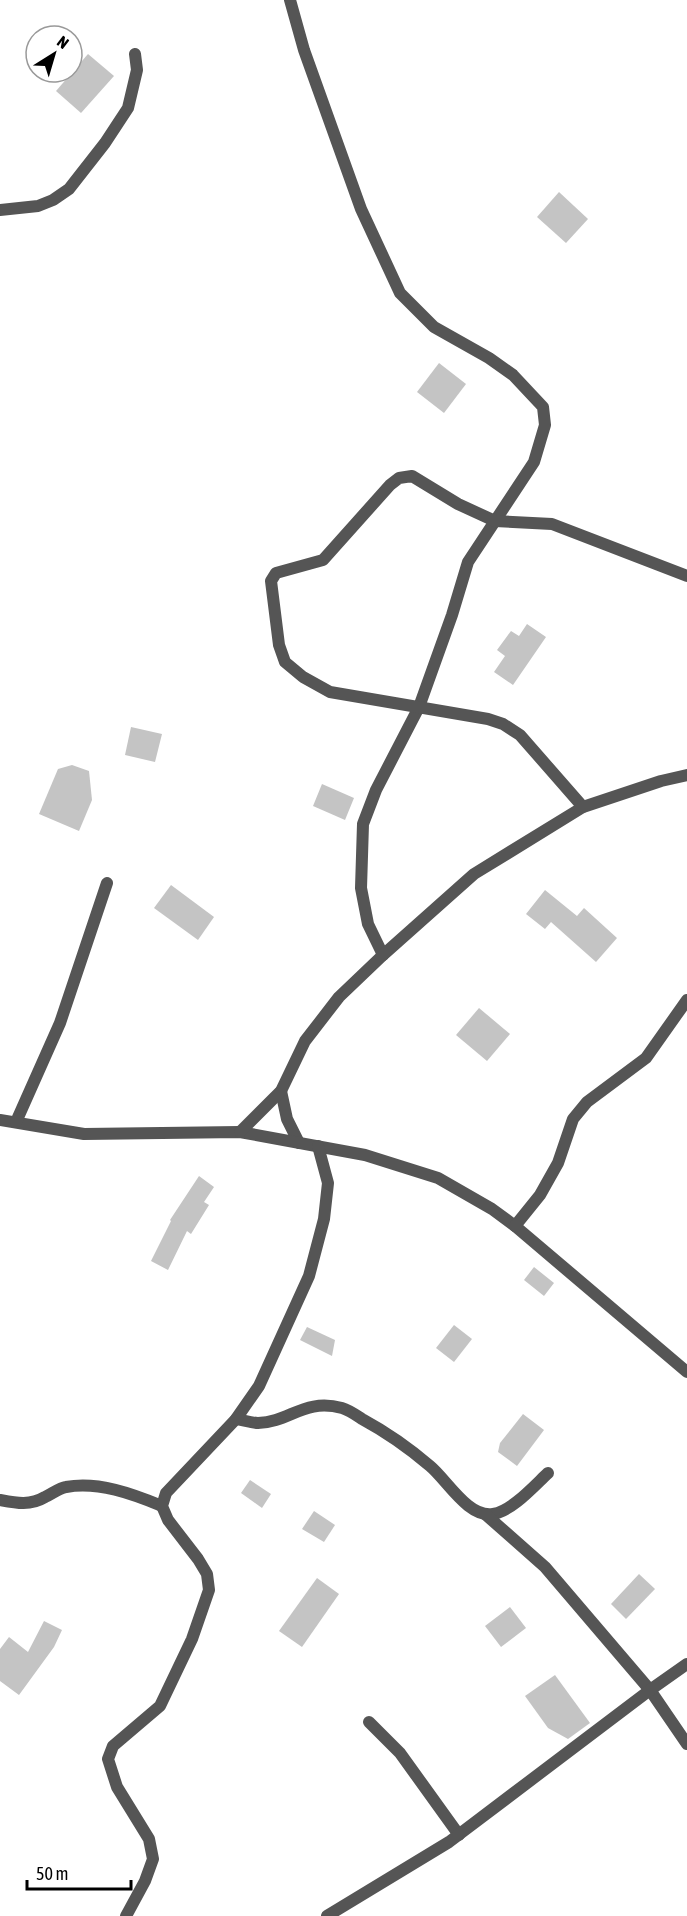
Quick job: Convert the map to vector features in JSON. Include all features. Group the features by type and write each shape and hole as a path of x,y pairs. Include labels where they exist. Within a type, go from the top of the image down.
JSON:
{"street":[{"path":"290,0 304,50 362,209 400,293 434,327 489,358 513,375 543,407 545,426 534,462 468,562 452,615 419,707 376,790 363,824 361,888 368,924 383,955"},
{"path":"0,210 38,206 53,200 69,189 105,143 128,108 137,70 135,54"},
{"path":"583,807 520,735 503,724 330,692 303,677 285,662 279,645 271,580 276,573 323,560 390,485 399,478 412,476 458,504 495,521 552,524 687,576"},
{"path":"240,1132 281,1091 305,1041 339,997 474,874 583,807 661,781 687,775"},
{"path":"16,1122 60,1023 107,883"},
{"path":"515,1226 540,1195 558,1163 573,1119 586,1102 646,1058 687,1000"},
{"path":"281,1091 287,1119 299,1143"},
{"path":"0,1120 84,1134 240,1132 365,1155 438,1178 492,1209 515,1226 687,1372"},
{"path":"126,1916 145,1881 153,1859 149,1839 117,1787 108,1760 113,1746 160,1706 192,1639 209,1590 207,1575 168,1520 162,1506 166,1493 236,1419 259,1386 309,1276 324,1219 328,1183 318,1146"},
{"path":"236,1419 257,1423 271,1421 301,1409 324,1405 345,1409 386,1432 432,1467 457,1496 485,1514 544,1567 650,1689 687,1744"},
{"path":"485,1514 495,1514 508,1508 548,1473"},
{"path":"0,1500 23,1504 41,1500 64,1487 90,1485 136,1496 162,1506"},
{"path":"327,1916 459,1835 650,1689 687,1664"},
{"path":"369,1722 400,1753 459,1835"}],"building":[{"path":"88,54 114,76 81,113 56,91 62,84 84,84 84,59"},
{"path":"559,192 588,219 566,243 537,217"},
{"path":"439,363 466,384 444,413 417,392"},
{"path":"527,624 546,637 513,685 494,672 505,656 497,650 511,631 519,636"},
{"path":"131,727 162,734 155,762 125,755"},
{"path":"72,765 89,771 92,800 79,831 39,814 58,769"},
{"path":"322,784 354,798 345,820 313,806"},
{"path":"171,885 214,917 198,940 154,908"},
{"path":"545,890 577,916 584,908 617,938 596,962 551,922 545,929 526,914"},
{"path":"479,1008 510,1034 487,1061 456,1035"},
{"path":"199,1176 214,1187 204,1202 209,1205 191,1234 187,1231 168,1270 151,1261 170,1220"},
{"path":"534,1267 554,1283 544,1296 524,1280"},
{"path":"454,1325 472,1339 454,1362 436,1348"},
{"path":"307,1327 335,1340 332,1356 300,1340"},
{"path":"523,1414 544,1430 517,1466 498,1452 500,1443"},
{"path":"250,1480 271,1494 262,1508 241,1493"},
{"path":"314,1511 335,1525 324,1542 302,1529"},
{"path":"639,1574 655,1589 626,1619 611,1604"},
{"path":"317,1578 339,1594 302,1647 279,1631"},
{"path":"510,1607 526,1628 501,1647 485,1626"},
{"path":"44,1621 62,1630 54,1647 19,1695 0,1681 0,1649 9,1637 28,1652"},
{"path":"555,1675 590,1723 568,1739 548,1728 525,1696"}]}
